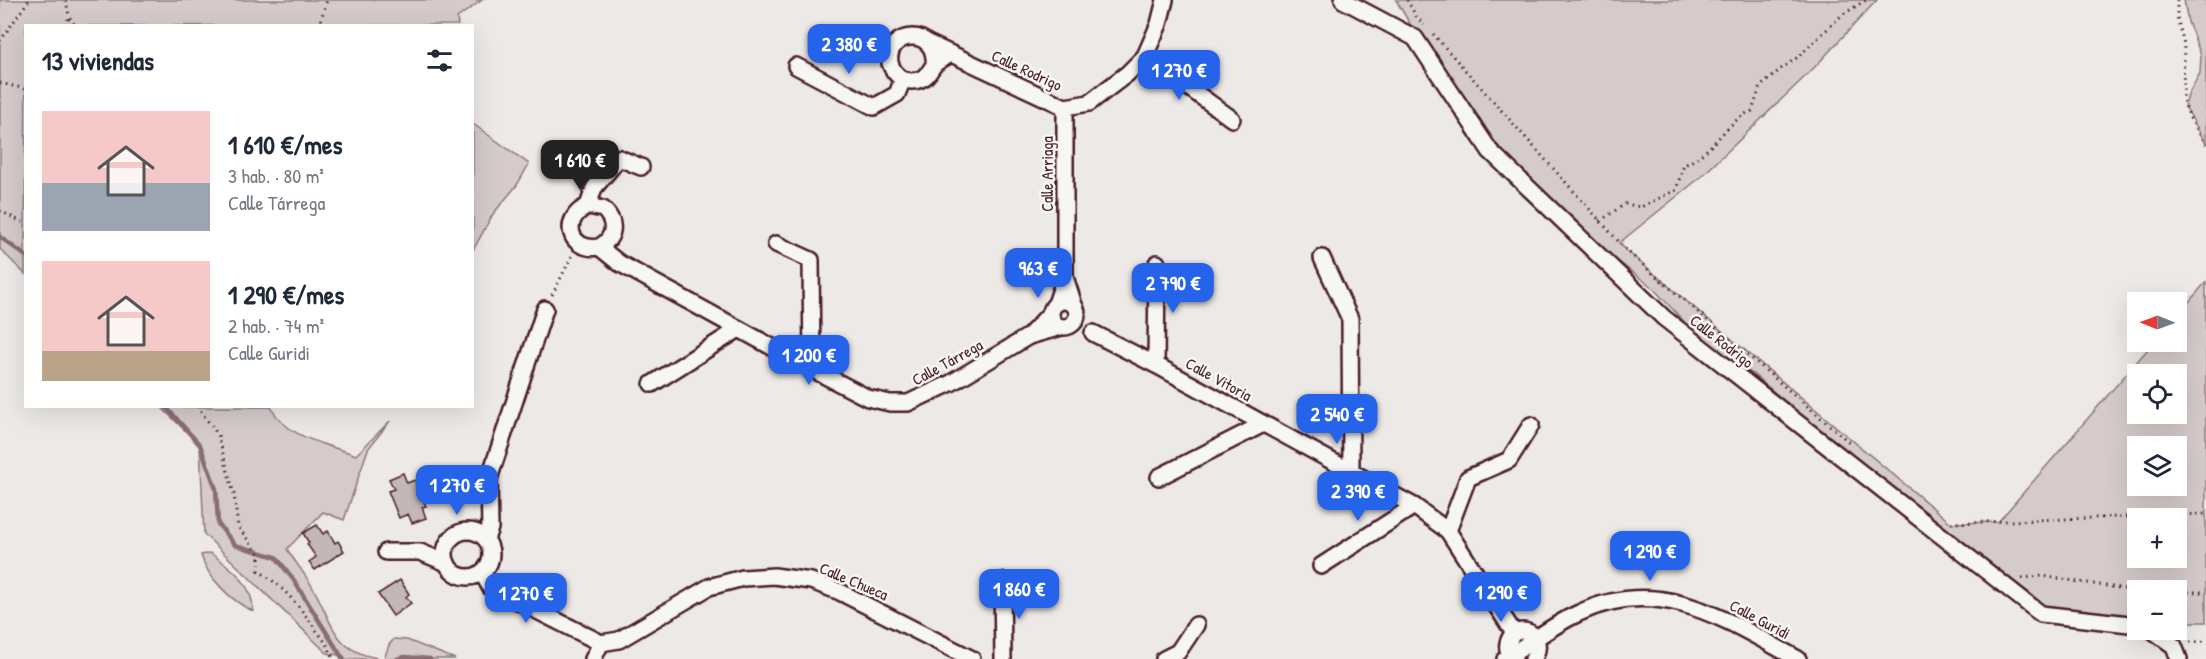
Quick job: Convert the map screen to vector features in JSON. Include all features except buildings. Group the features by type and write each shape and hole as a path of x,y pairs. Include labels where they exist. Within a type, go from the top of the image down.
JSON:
{"street":[{"name":"Calle Rodrigo","path":"903,79 896,74 891,65 892,48 898,41 914,36 1065,107 1089,103 1127,74 1145,56 1159,24 1165,0"},
{"name":"Calle Rodrigo","path":"1343,0 1415,38 1490,151 1664,318 2041,614 2127,624"},
{"path":"796,66 874,107 897,94 903,79 913,81 922,79 930,73 935,57 930,44"},
{"path":"934,64 951,54"},
{"path":"1145,56 1232,119"},
{"name":"Calle Arriaga","path":"1065,107 1065,277 1076,308"},
{"path":"588,206 594,188 620,158 641,167"},
{"path":"579,244 571,230 574,215 588,206 596,206 603,209 612,221 613,230 610,237 599,247"},
{"name":"Calle Tárrega","path":"579,244 592,248 599,247 619,263 812,369 868,398 890,403 909,403 951,383 1029,336 1064,327"},
{"path":"776,244 811,260 812,369"},
{"path":"1323,258 1350,319 1351,472"},
{"path":"1156,365 1158,263"},
{"name":"Calle Arriaga","path":"1053,308 1065,277"},
{"path":"1065,301 1076,308 1076,321 1064,327 1053,321 1053,308 1065,301"},
{"name":"Calle Tárrega","path":"1029,336 1053,308"},
{"name":"Calle Vitoria","path":"1076,308 1093,333"},
{"path":"486,540 490,528 489,479 545,309"},
{"name":"Calle Vitoria","path":"1064,327 1093,333 1156,365 1414,506 1448,531 1514,633"},
{"path":"652,384 739,329"},
{"name":"Calle Vitoria","path":"1159,477 1263,424"},
{"path":"1448,531 1468,478 1509,460 1532,425"},
{"path":"1321,566 1414,506"},
{"path":"386,552 420,552 447,563 458,574 466,577 482,572 488,565 491,557 490,548 486,540 473,531 456,534 446,546 447,563"},
{"path":"482,572 490,587 601,643 593,659"},
{"name":"Calle Chueca","path":"601,643 619,640 709,587 743,578 774,576 811,581 840,592 972,659"},
{"path":"1002,581 1003,659"},
{"name":"Calle Guridi","path":"1514,633 1507,644 1509,658 1556,624 1581,612 1611,602 1656,599 1683,603 1712,613 1798,659"},
{"path":"1164,659 1178,652 1196,625"},
{"path":"1514,633 1524,631 1536,638 1539,646 1533,659"},
{"path":"2166,640 2174,646 2179,659"},
{"path":"943,659 956,651"}],"path":[{"path":"0,41 29,0"},
{"path":"66,0 69,16 74,24"},
{"path":"320,24 327,0"},
{"path":"1407,0 1416,16 1628,252 1856,448"},
{"path":"1599,221 1624,204 1641,207 1676,190 1684,165 1695,161 1714,145 1743,114 1752,111 1760,87 1798,57 1842,15 1866,0"},
{"path":"2177,0 2177,17 2184,44 2183,99 2190,118 2206,144"},
{"path":"67,24 69,16"},
{"path":"0,83 24,89"},
{"path":"0,212 24,223"},
{"path":"545,309 579,244"},
{"path":"198,408 218,435 234,494 238,527 259,554 259,571 275,581 301,608 330,649 333,659"},
{"path":"1959,530 1951,523 2206,514"},
{"path":"2019,576 2023,579 2042,576 2057,580 2069,579 2127,589"},
{"path":"2187,592 2206,592"},
{"path":"2190,642 2206,641"}],"shaded area":[{"path":"0,0 482,0 457,18 458,24 24,24 24,273 0,249"},
{"path":"1396,0 1877,0 1812,70 1701,177 1619,243 1951,523 1998,522 2127,373 2127,424 2187,424 2187,364 2135,364 2145,352 2187,352 2187,304 2206,282 2206,622 2187,622 2187,580 2127,580 2127,619 2044,611 1868,472 1753,374 1702,341 1652,287 1595,244 1495,143 1410,24"},
{"path":"2184,0 2206,0 2206,144 2185,106 2188,95 2200,73 2201,55 2188,22"},
{"path":"474,125 529,164 517,185 493,214 474,248"},
{"path":"162,408 272,408 286,426 297,433 356,455 390,421 368,449 344,520 323,512 287,549 310,583 331,625 344,643 354,650 384,659 345,659 344,656 327,653 204,534 200,445"},
{"path":"210,553 233,570 245,584 252,601 253,611 237,602 221,588 209,572 201,555"},
{"path":"394,639 407,640 455,659 384,659"}],"waterway":[{"path":"0,237 24,255"},
{"path":"167,408 200,445 216,489 218,524 235,545 276,557 293,579 343,659"},
{"path":"397,659 405,657 430,659"}]}
